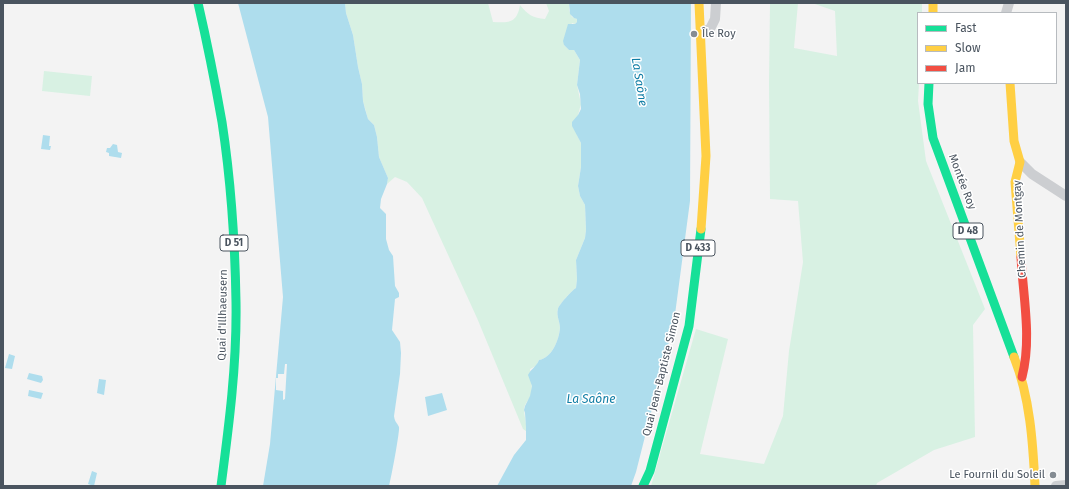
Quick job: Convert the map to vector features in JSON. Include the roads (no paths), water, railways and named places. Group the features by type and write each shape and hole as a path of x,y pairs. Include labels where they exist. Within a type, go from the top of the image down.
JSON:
{"main road":[{"name":"Quai d'Illhaeusern","path":"198,3 209,48 222,124 231,196 236,272 236,333 233,382 228,442 221,486"},
{"name":"Quai Jean-Baptiste Simon","path":"643,486 650,471 689,326 702,218 706,156 699,3"},
{"name":"Montée Roy","path":"929,84 928,104 933,138 1022,377"},
{"name":"Chemin de Montgay","path":"1010,84 1014,141 1020,162 1015,182 1026,331 1025,365 1022,377"},
{"name":"D 48","path":"1022,377 1032,448 1035,486"}],"street":[{"path":"701,32 710,29 715,19 716,3"},
{"path":"1020,162 1032,174 1066,196"},
{"path":"1056,486 1066,485"}],"water":[{"path":"238,3 345,3 346,13 353,35 362,84 363,101 368,119 374,125 379,157 388,178 381,199 380,208 386,214 386,239 389,250 393,256 395,286 399,293 399,297 395,299 392,330 400,342 401,353 400,374 394,416 399,430 389,486 263,486 270,444 283,297 268,117"},
{"name":"La Saône","path":"569,3 691,3 690,201 674,322 636,472 631,486 497,486 514,455 526,440 524,410 530,396 532,386 528,375 539,360 548,356 554,348 560,328 557,314 558,309 576,288 576,260 585,238 585,205 580,196 578,186 581,167 581,143 572,126 572,122 581,109 580,94 577,85 580,60 574,50 569,50 564,45 563,41 568,24 575,24 577,22 577,19 570,14"},
{"path":"43,135 50,136 50,150 41,149"},
{"path":"113,144 117,145 118,152 122,153 121,158 109,156 109,153 106,152 107,148 110,148"},
{"path":"9,354 15,356 12,369 5,368"},
{"path":"29,373 42,376 43,380 41,383 27,379"},
{"path":"99,379 106,380 104,395 97,393"},
{"path":"29,390 43,393 41,399 28,396"},
{"path":"442,393 447,410 428,416 425,397"},
{"path":"92,471 97,473 94,486 88,484"}],"place":[{"name":"Île Roy","path":"694,34"},
{"name":"Le Fournil du Soleil","path":"1053,475"}]}
